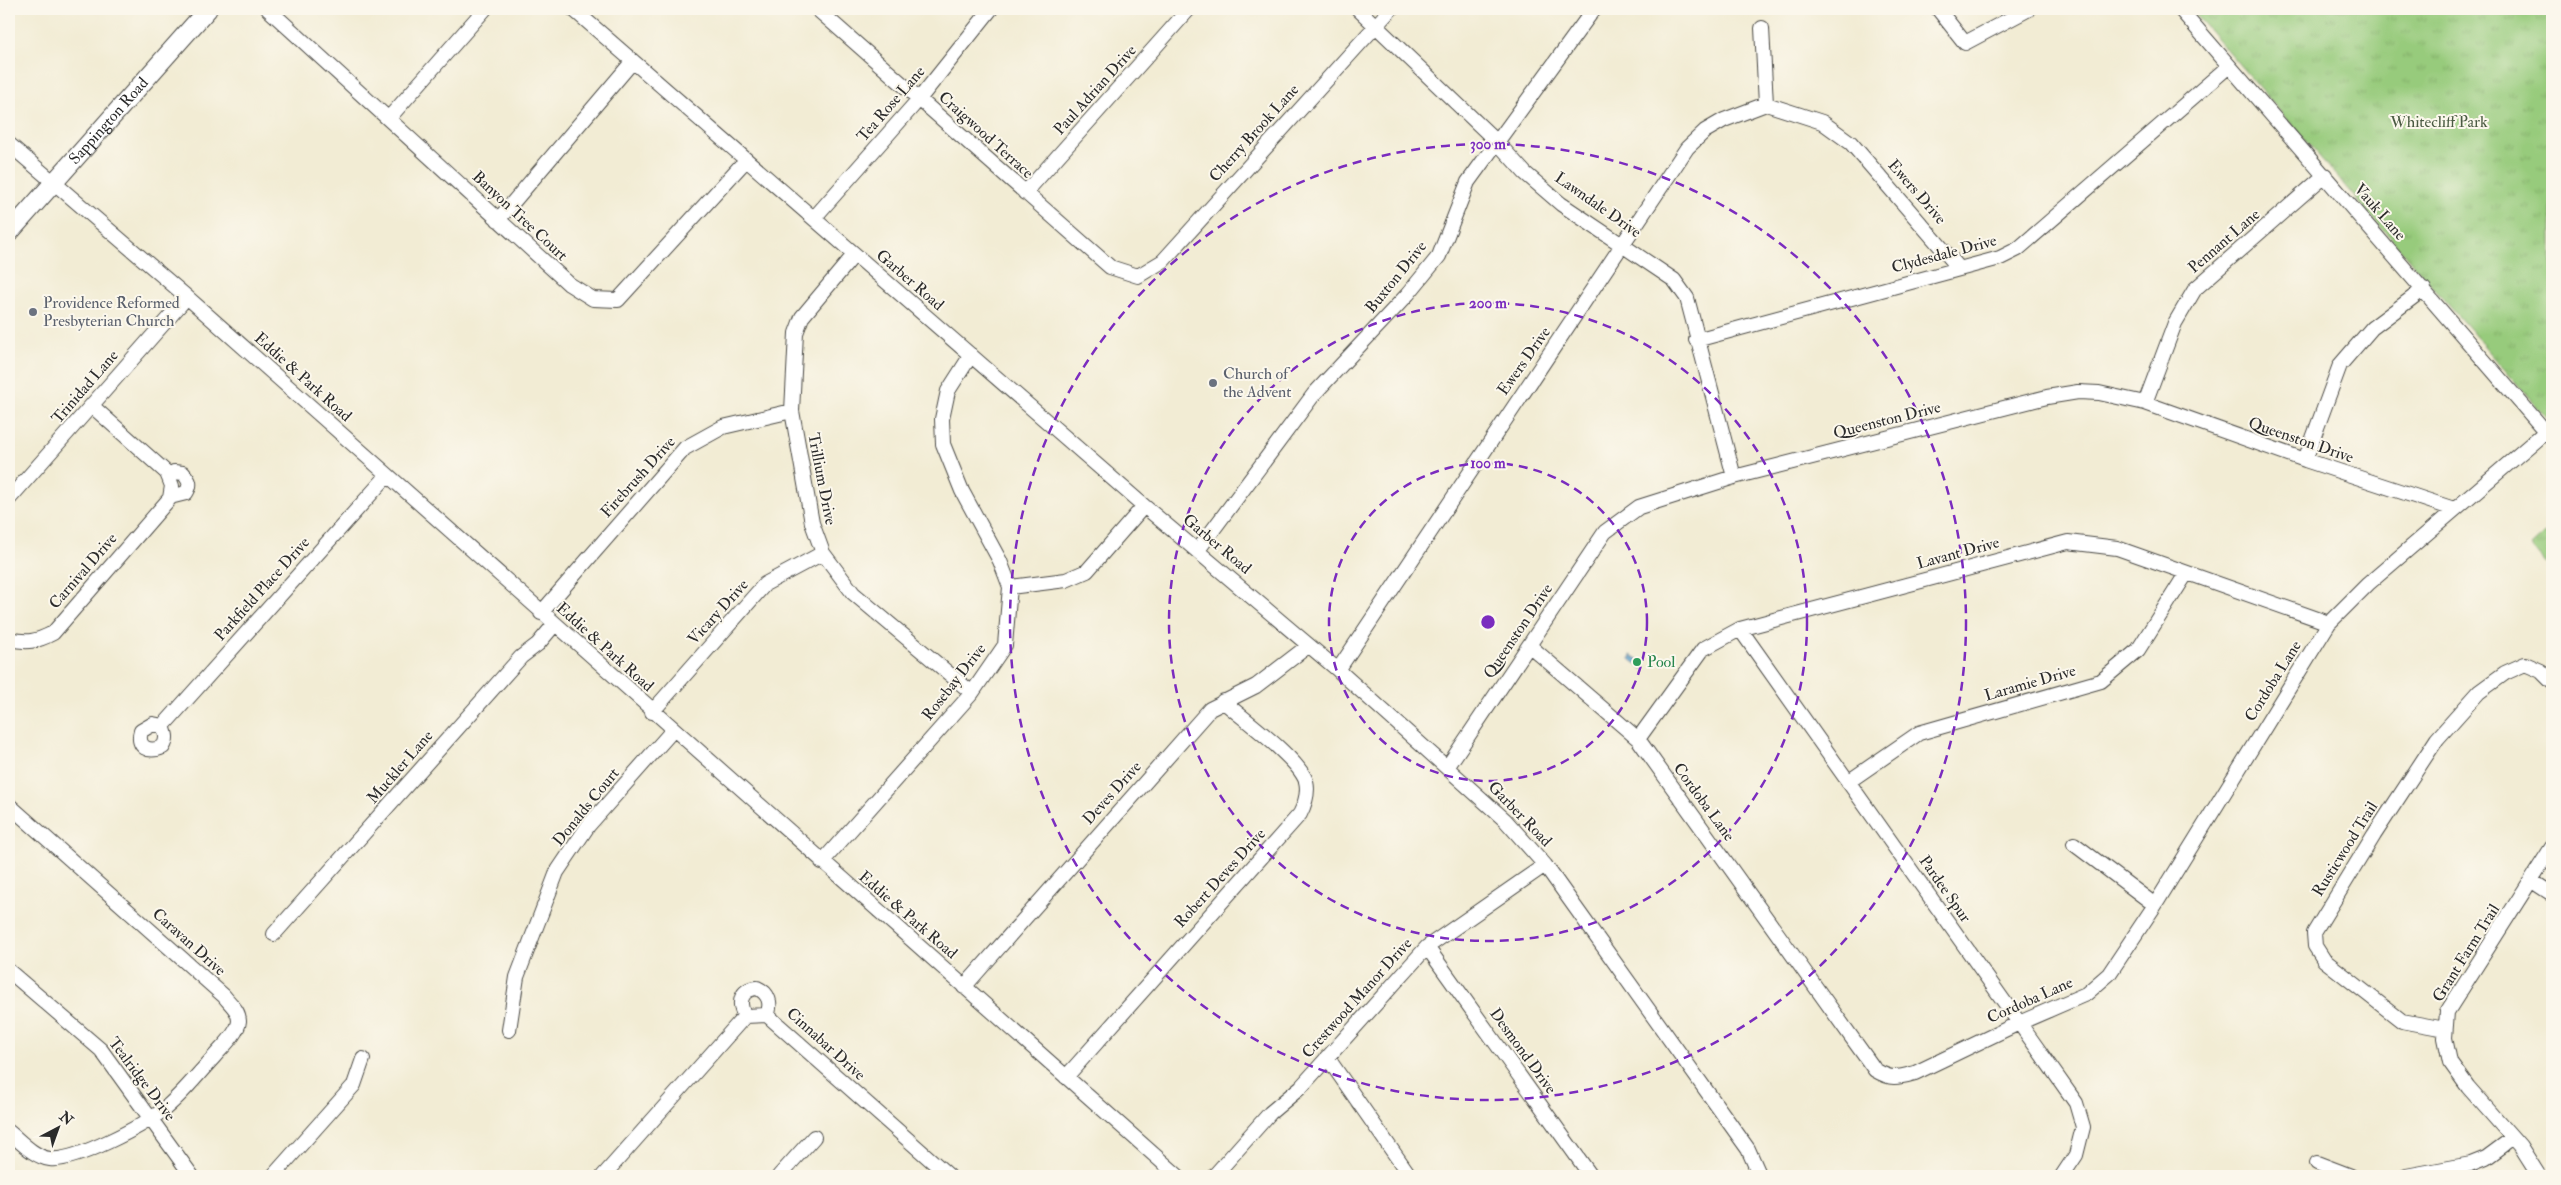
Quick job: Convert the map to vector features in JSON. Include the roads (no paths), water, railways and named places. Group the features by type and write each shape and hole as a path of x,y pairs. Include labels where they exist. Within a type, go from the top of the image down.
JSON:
{"main road":[{"name":"Sappington Road","path":"9,233 208,9"}],"street":[{"name":"Banyon Tree Court","path":"268,9 569,284 594,299 618,300 746,160"},
{"path":"388,118 485,9"},
{"name":"Garber Road","path":"573,9 1144,506 1338,670 1448,766 1504,820 1545,865 1748,1149 1760,1176"},
{"name":"Craigwood Terrace","path":"817,9 1110,267 1138,276"},
{"name":"Tea Rose Lane","path":"814,218 920,98 991,9"},
{"name":"Paul Adrian Drive","path":"1025,193 1189,9"},
{"name":"Lawndale Drive","path":"1358,9 1496,141 1525,173 1561,204 1623,245 1681,287 1687,298 1696,340 1734,477"},
{"name":"Cherry Brook Lane","path":"1138,276 1162,261 1391,9"},
{"name":"Buxton Drive","path":"1198,550 1314,394 1408,294 1440,256 1468,182 1496,141 1594,9"},
{"path":"1938,9 1965,42 2028,9"},
{"name":"Vauk Lane","path":"2180,9 2549,435"},
{"path":"1762,28 1766,104"},
{"path":"498,220 633,61"},
{"name":"Clydesdale Drive","path":"1696,340 2000,258 2025,244 2229,66"},
{"name":"Ewers Drive","path":"1338,670 1687,148 1705,131 1724,120 1766,104 1822,122 1851,143 1959,268"},
{"name":"Eddie & Park Road","path":"9,144 187,297 652,712 1178,1176"},
{"name":"Pennant Lane","path":"2145,403 2174,323 2195,289 2325,176"},
{"name":"Trillium Drive","path":"854,255 802,317 796,333 792,411 812,522 823,553 853,593 972,693"},
{"path":"2305,460 2340,365 2372,328 2424,289"},
{"name":"Trinidad Lane","path":"9,500 187,297"},
{"name":"Rosebay Drive","path":"822,862 972,693 1004,645 1010,587 1000,560 962,491 943,444 942,419 948,391 971,355"},
{"name":"Queenston Drive","path":"1448,766 1605,532 1639,507 1734,477 2047,397 2078,392 2099,393 2145,403 2305,460 2454,509"},
{"name":"Carnival Drive","path":"9,639 26,643 38,641 53,633 170,497 172,486 168,476 92,406"},
{"name":"Firebrush Drive","path":"541,613 685,448 723,427 792,411"},
{"name":"Cordoba Lane","path":"1530,646 1638,740 1875,1070 1890,1078 1915,1073 2019,1023 2086,994 2109,974 2155,905 2329,623 2368,584 2454,509 2549,435"},
{"name":"Parkfield Place Drive","path":"162,726 387,476"},
{"path":"1010,587 1066,580 1086,571 1144,506"},
{"name":"Lavant Drive","path":"1638,740 1703,649 1740,629 2068,542 2117,548 2329,623"},
{"name":"Vicary Drive","path":"652,712 765,584 823,553"},
{"name":"Laramie Drive","path":"1848,782 1919,733 2101,681 2138,650 2186,574"},
{"name":"Muckler Lane","path":"274,934 521,657 538,644 554,625"},
{"name":"Pardee Spur","path":"1740,629 2076,1103 2083,1127 2076,1155 2062,1176"},
{"name":"Deves Drive","path":"964,987 1210,709 1256,686 1308,646"},
{"name":"Rusticwood Trail","path":"2445,1029 2402,1021 2324,960 2315,946 2314,932 2374,835 2438,739 2479,692 2505,673 2526,664 2541,671 2552,682"},
{"name":"Robert Deves Drive","path":"1066,1077 1300,814 1307,799 1306,782 1298,766 1224,701"},
{"name":"Donalds Court","path":"509,1030 517,977 557,872 588,826 673,730"},
{"name":"Caravan Drive","path":"9,805 224,996 238,1011 239,1022 236,1030 225,1044 165,1109 151,1120"},
{"path":"2074,844 2155,905"},
{"name":"Grant Farm Trail","path":"2539,1176 2513,1138 2468,1087 2450,1062 2445,1029 2447,1012 2552,847"},
{"name":"Crestwood Manor Drive","path":"1214,1176 1270,1112 1301,1087 1427,947 1545,865"},
{"path":"2532,881 2552,894"},
{"name":"Desmond Drive","path":"1427,947 1591,1176"},
{"name":"Tealridge Drive","path":"9,971 101,1050 192,1176"},
{"path":"603,1176 745,1016 740,1007 742,997 748,990 757,988 768,996 770,1002 767,1015"},
{"name":"Cinnabar Drive","path":"745,1016 767,1015 949,1176"},
{"path":"1327,1057 1410,1176"},
{"path":"272,1176 354,1085 363,1059"},
{"path":"9,1132 28,1149 49,1159 74,1157 151,1120"},
{"path":"779,1176 814,1137"},
{"path":"2406,1176 2471,1164 2486,1158 2513,1138"},
{"path":"2317,1164 2351,1176"}],"water":[{"name":"Pool","path":"1631,655 1645,664 1643,669 1630,659"}],"place":[{"name":"Providence Reformed Presbyterian Church","path":"33,312"},
{"name":"Church of the Advent","path":"1213,383"},
{"name":"Pool","path":"1637,662"}],"park label":[{"name":"Whitecliff Park","path":"2439,122"}]}
